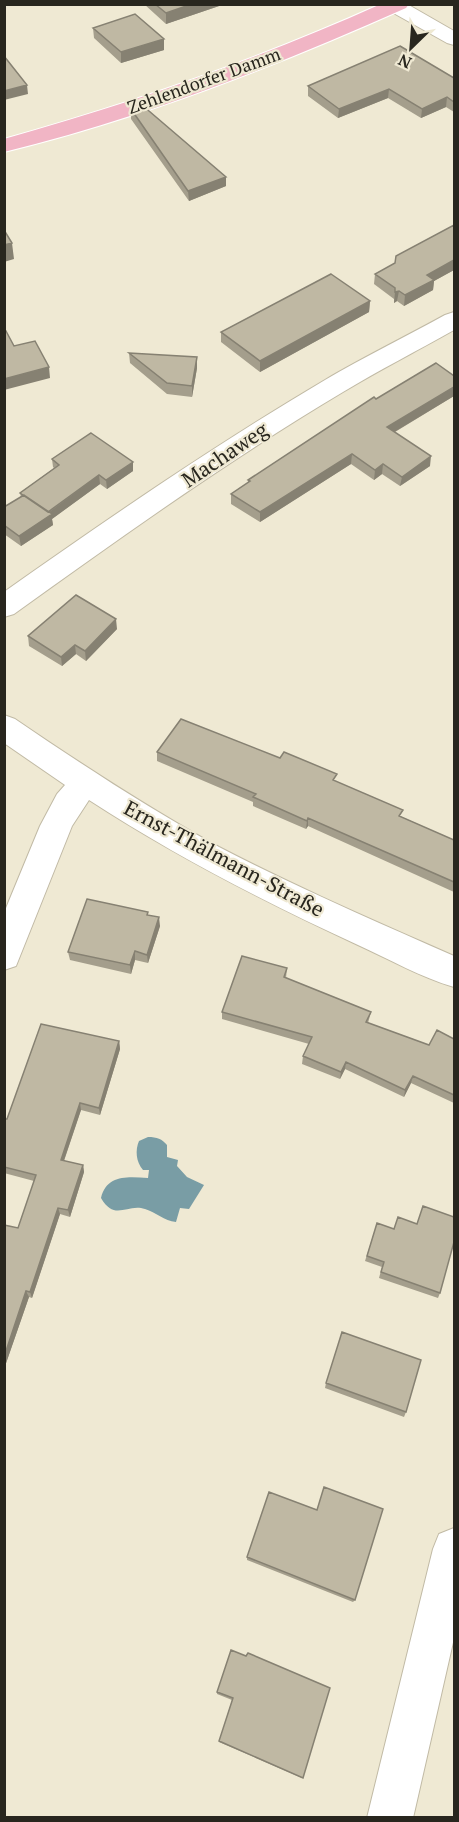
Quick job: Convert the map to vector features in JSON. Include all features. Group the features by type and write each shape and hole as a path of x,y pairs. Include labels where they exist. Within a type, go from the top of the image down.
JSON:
{"main road":[{"name":"Zehlendorfer Damm","path":"4,146 73,127 220,77 397,5"}],"street":[{"path":"397,5 454,39"},
{"name":"Machaweg","path":"4,606 114,528 278,420 454,320"},
{"name":"Ernst-Thälmann-Straße","path":"4,727 85,783 208,855 309,906 454,972"},
{"path":"4,956 56,826 68,803 85,783"},
{"path":"390,1818 454,1549"}],"water":[{"path":"148,1137 163,1141 167,1145 167,1157 178,1160 177,1166 187,1177 204,1185 189,1209 180,1208 176,1222 145,1209 111,1209 101,1198 104,1190 113,1181 126,1178 148,1178 149,1170 143,1170 141,1167 137,1152 139,1141"}],"building":[{"path":"155,4 192,4 166,13"},
{"path":"135,14 164,39 121,52 93,28"},
{"path":"400,46 454,78 454,102 447,97 422,109 389,89 339,109 308,86"},
{"path":"4,56 27,85 4,91"},
{"path":"142,105 226,177 188,191 131,109"},
{"path":"454,225 454,260 427,275 434,280 405,295 399,291 395,292 395,288 375,274 395,263 396,256"},
{"path":"4,230 12,243 4,245"},
{"path":"331,274 370,301 260,361 221,332"},
{"path":"6,331 14,346 35,341 49,367 4,379 4,332"},
{"path":"129,353 197,357 192,386 167,383"},
{"path":"436,363 454,376 454,387 387,427 431,456 402,477 383,464 375,470 352,454 260,512 231,494 250,481 248,480 374,397 376,399"},
{"path":"91,433 133,462 106,480 99,475 48,512 20,493 59,465 52,459"},
{"path":"24,495 52,514 19,536 4,525 4,507"},
{"path":"76,595 116,619 85,651 75,645 61,657 28,636"},
{"path":"181,719 280,758 284,752 337,774 333,780 403,810 399,816 454,840 454,882 308,818 307,821 253,797 256,794 157,752"},
{"path":"87,899 148,912 147,915 159,917 147,955 135,951 130,965 68,952"},
{"path":"242,956 287,968 284,977 371,1012 366,1022 429,1045 437,1030 454,1039 454,1095 413,1076 405,1090 346,1062 341,1072 303,1056 312,1037 222,1012"},
{"path":"41,1024 119,1041 99,1108 80,1103 61,1160 83,1165 68,1210 58,1208 30,1292 26,1291 4,1357 4,1225 18,1228 36,1175 4,1167 4,1119 7,1119"},
{"path":"423,1206 454,1217 454,1242 440,1293 381,1272 384,1262 367,1256 377,1223 394,1229 398,1217 417,1224"},
{"path":"342,1332 421,1360 406,1412 326,1383"},
{"path":"324,1487 383,1509 355,1600 247,1557 269,1492 317,1510"},
{"path":"231,1650 246,1656 248,1653 330,1688 303,1778 219,1741 233,1698 217,1692"}]}
